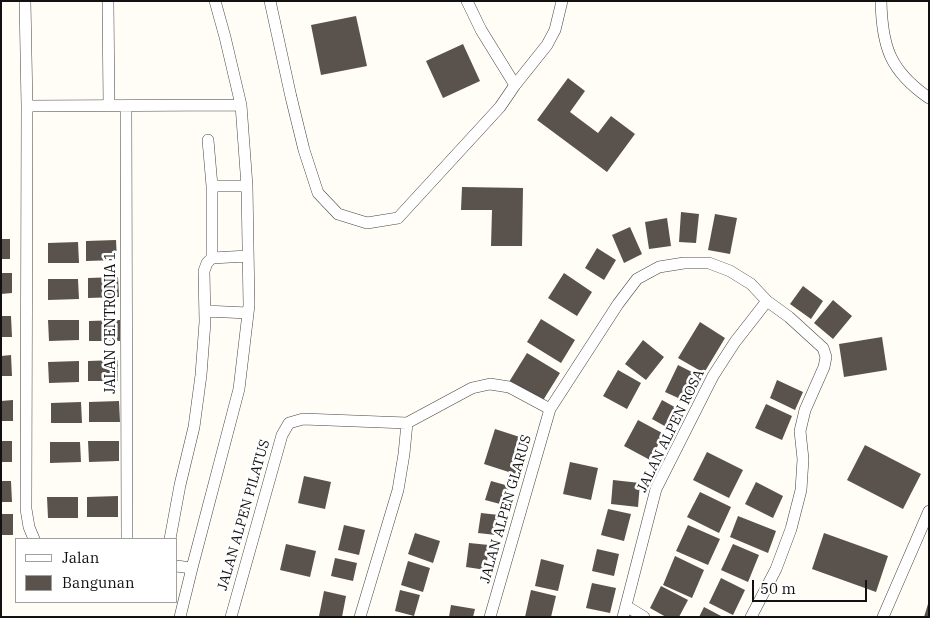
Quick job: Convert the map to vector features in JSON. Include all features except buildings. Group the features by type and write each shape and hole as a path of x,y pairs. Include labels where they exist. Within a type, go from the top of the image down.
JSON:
{"street":[{"path":"25,1 28,106 26,509 34,538"},
{"path":"108,1 109,106"},
{"path":"180,617 239,389 248,313 248,186 241,105 226,37 215,1"},
{"path":"270,1 291,98 304,150 318,193 338,214 367,224 398,218 500,107 547,45 555,30 562,1"},
{"path":"468,1 481,30 515,85"},
{"path":"881,1 881,23 884,40 894,63 902,75 917,90 929,98"},
{"path":"28,106 241,105"},
{"name":"JALAN CENTRONIA 1","path":"126,106 127,538"},
{"path":"208,140 212,186 212,258"},
{"path":"212,186 248,186"},
{"path":"170,538 180,485 194,427 201,375 205,322 204,271 207,263 212,258 248,256"},
{"name":"JALAN ALPEN GLARUS","path":"490,617 550,409 618,304 637,280 659,267 684,263 708,263 730,272 750,284 767,301 789,317 823,348 826,357 824,366 804,410 800,432 802,459 801,490 791,529 776,569 751,617"},
{"name":"JALAN ALPEN ROSA","path":"624,611 656,489 713,376 735,342 767,301"},
{"path":"204,311 248,313"},
{"path":"360,617 398,490 407,423 472,388 490,384 509,387 550,409"},
{"name":"JALAN ALPEN PILATUS","path":"231,617 282,435 289,423 303,419 407,423"},
{"path":"883,617 929,511"},
{"path":"178,566 192,568"},
{"path":"624,611 644,617"}]}
